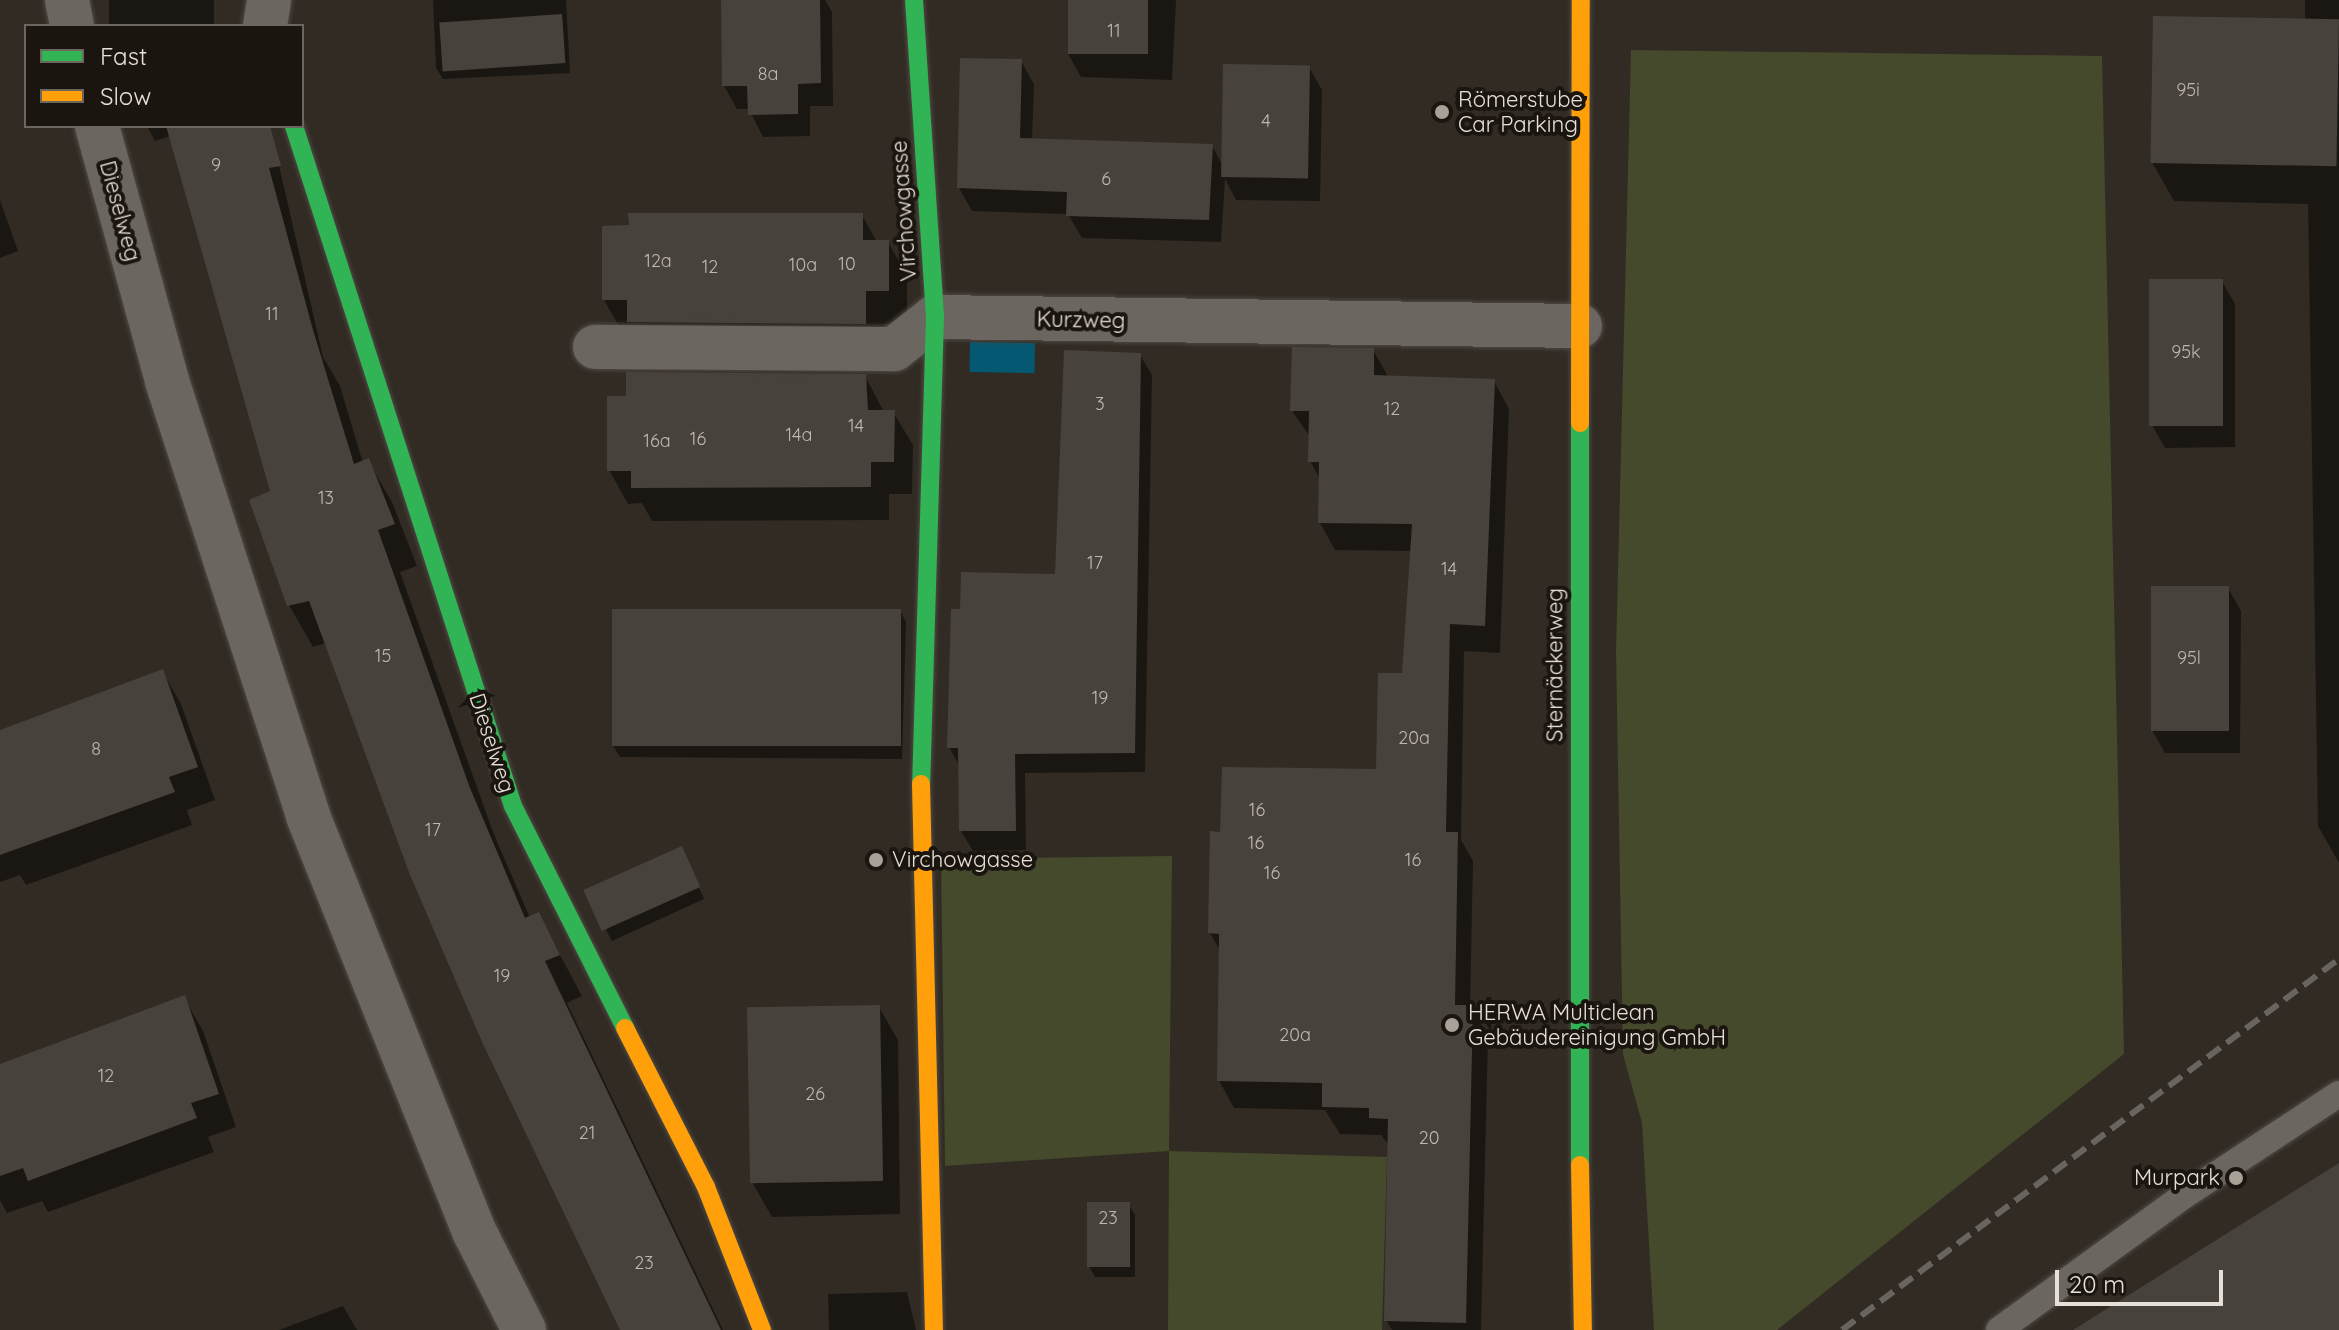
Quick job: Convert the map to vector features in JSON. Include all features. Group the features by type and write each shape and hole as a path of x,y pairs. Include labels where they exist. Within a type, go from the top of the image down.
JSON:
{"street":[{"path":"67,0 72,24"},
{"path":"265,24 269,0"},
{"name":"Virchowgasse","path":"914,0 935,317 920,805 934,1330"},
{"name":"Sternäckerweg","path":"1581,0 1583,1330"},
{"name":"Dieselweg","path":"98,128 167,381 308,816 475,1233 524,1330"},
{"name":"Dieselweg","path":"295,128 513,806 706,1187 762,1330"},
{"path":"595,347 894,349 935,317"},
{"name":"Kurzweg","path":"935,317 1580,326"}],"lane":[{"path":"1999,1330 2185,1195 2339,1094"}],"green space":[{"path":"1631,50 2102,56 2124,1054 1777,1330 1654,1330 1642,1123 1623,1054 1616,652"},
{"path":"1172,856 1169,1151 945,1166 941,859"},
{"path":"1169,1151 1387,1157 1382,1330 1168,1330"}],"water":[{"path":"970,342 1035,343 1034,373 969,372"}],"building":[{"path":"721,0 820,0 821,83 798,84 798,114 748,115 747,86 722,86"},
{"path":"1068,0 1148,0 1148,54 1068,54"},
{"path":"562,14 565,63 443,71 439,23"},
{"path":"2153,16 2339,19 2336,166 2150,163"},
{"path":"960,58 1022,59 1020,138 1213,144 1209,220 1066,216 1067,192 957,188"},
{"path":"1223,64 1310,66 1308,179 1221,177"},
{"path":"167,128 271,128 281,166 269,168 313,330 354,464 369,458 395,524 378,530 470,788 525,918 539,912 560,955 545,961 721,1330 620,1330 483,1044 410,875 309,601 287,606 249,500 270,491"},
{"path":"628,213 863,213 863,240 889,240 889,291 866,291 866,324 627,322 627,300 602,300 602,226 629,225"},
{"path":"2149,279 2223,279 2223,426 2149,426"},
{"path":"1292,347 1374,348 1374,375 1495,379 1485,626 1450,624 1446,832 1458,832 1455,1005 1473,1005 1466,1323 1384,1321 1388,1119 1369,1118 1369,1108 1322,1107 1322,1083 1217,1081 1219,934 1208,933 1210,831 1220,832 1222,767 1376,769 1378,673 1402,673 1412,524 1318,523 1319,462 1308,462 1309,411 1290,411"},
{"path":"1064,350 1141,353 1135,753 1015,754 1016,831 959,831 958,748 947,748 951,609 960,609 961,572 1055,574"},
{"path":"626,372 866,374 868,410 895,410 894,462 871,462 871,487 631,488 631,471 607,471 607,396 626,396"},
{"path":"2151,586 2229,586 2229,731 2151,731"},
{"path":"612,609 901,609 901,746 612,746"},
{"path":"163,669 198,767 169,777 175,792 0,855 0,730"},
{"path":"682,846 700,887 602,931 583,890"},
{"path":"185,995 219,1094 191,1103 197,1118 28,1181 23,1168 0,1176 0,1064"},
{"path":"880,1005 883,1181 750,1183 747,1007"},
{"path":"2339,1163 2339,1330 2073,1330"},
{"path":"1087,1202 1130,1202 1130,1267 1087,1267"}],"railway":[{"path":"1842,1330 2339,959"}],"traffic: fast":[{"path":"914,0 935,317 921,784"},
{"path":"295,128 513,806 625,1028"},
{"path":"1580,423 1580,1165"}],"traffic: slow":[{"path":"1580,423 1581,0"},
{"path":"921,784 934,1330"},
{"path":"625,1028 706,1187 762,1330"},
{"path":"1580,1165 1583,1330"}],"place":[{"name":"Römerstube Car Parking","path":"1442,112"},
{"name":"Virchowgasse","path":"876,860"},
{"name":"HERWA Multiclean Gebäudereinigung GmbH","path":"1452,1025"},
{"name":"Murpark","path":"2236,1178"}]}
